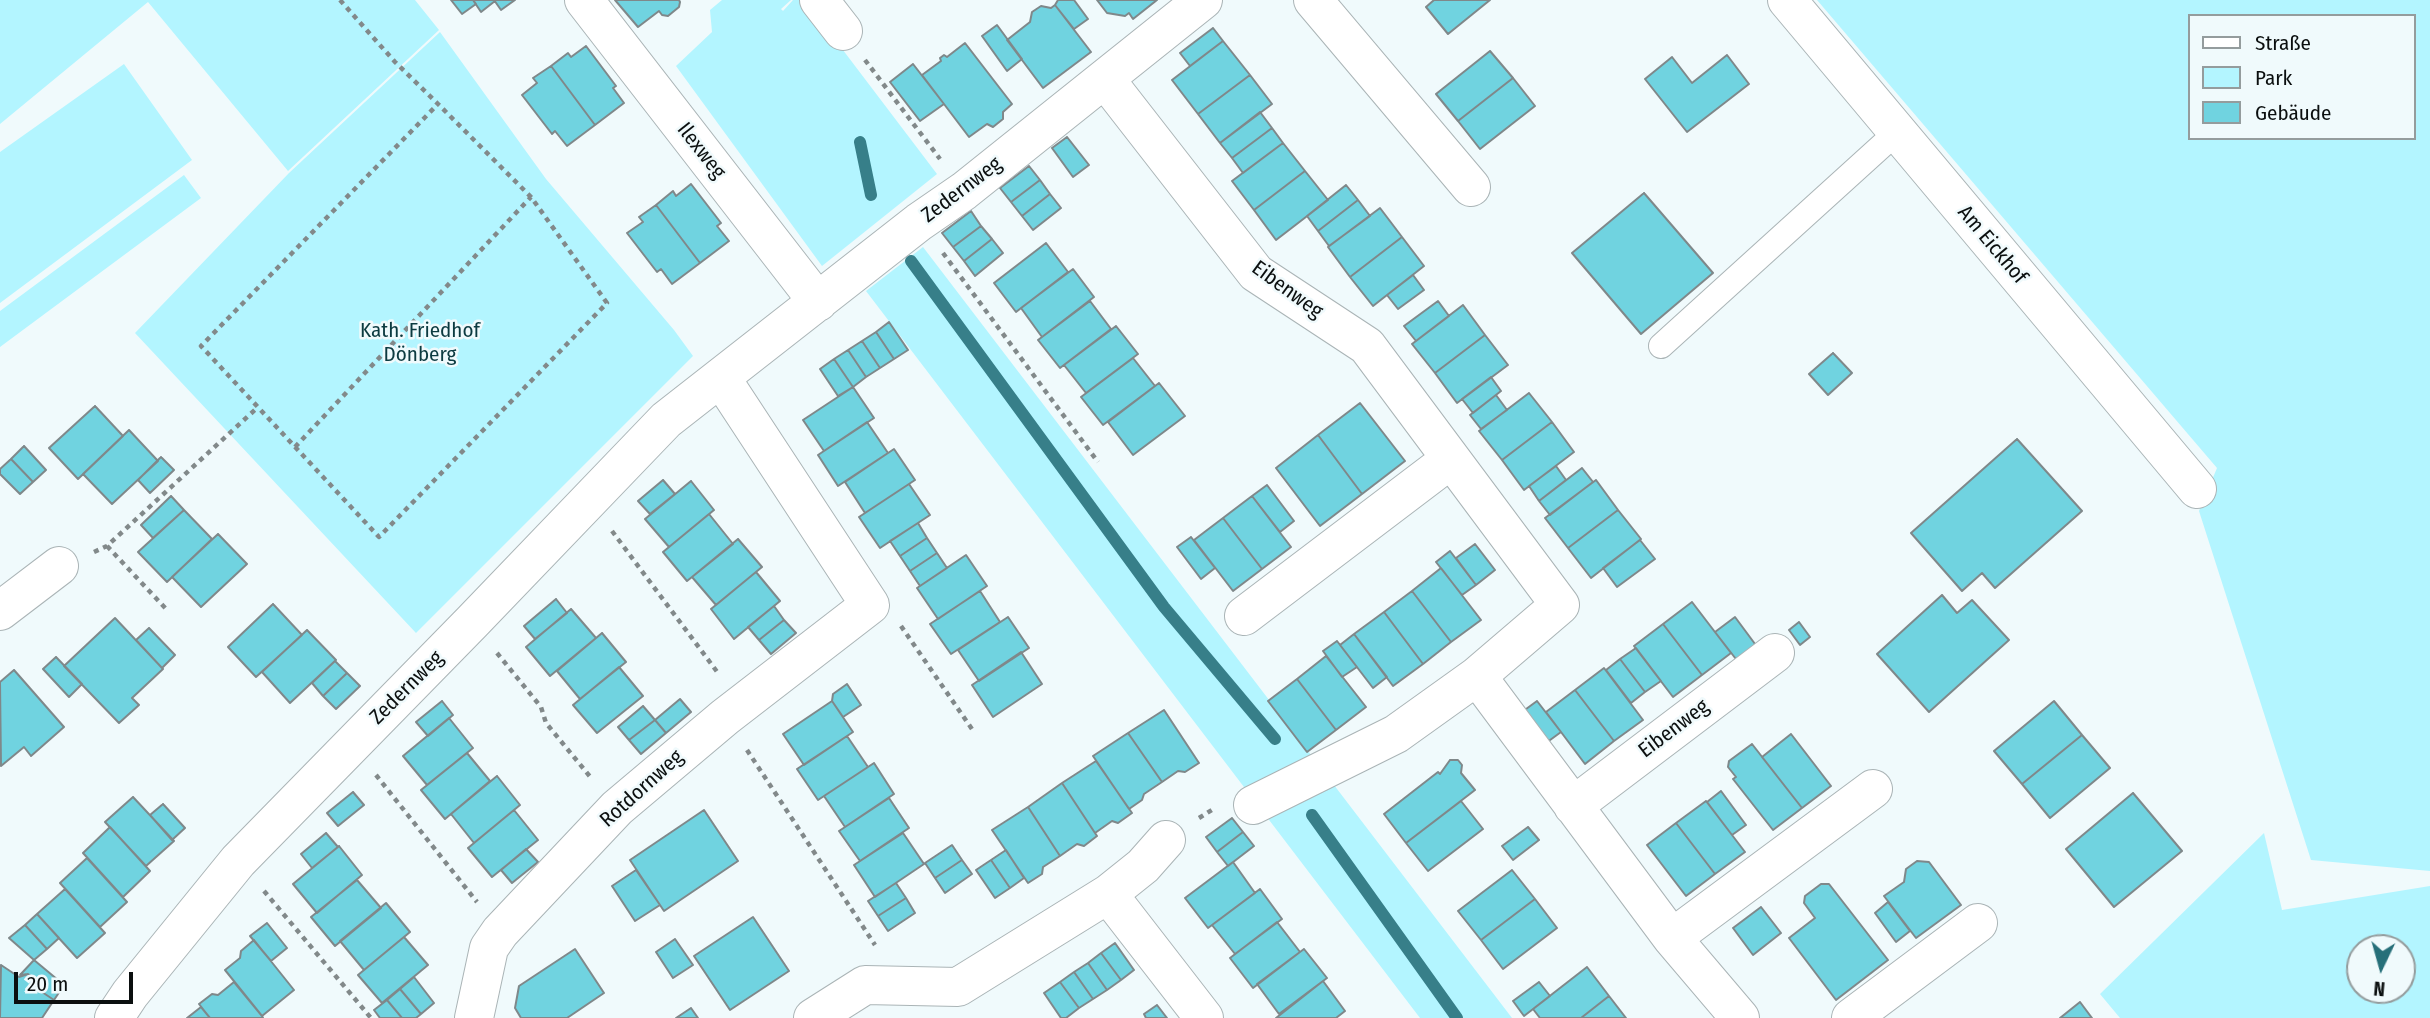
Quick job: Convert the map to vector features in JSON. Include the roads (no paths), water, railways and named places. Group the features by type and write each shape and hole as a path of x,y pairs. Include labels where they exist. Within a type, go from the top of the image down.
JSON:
{"street":[{"name":"Ilexweg","path":"584,0 818,302"},
{"path":"819,0 843,31"},
{"name":"Zedernweg","path":"114,1018 238,861 666,420 919,222 964,191 1203,0"},
{"path":"1313,0 1471,187"},
{"name":"Am Eickhof","path":"1787,0 2197,489"},
{"name":"Eibenweg","path":"1105,79 1256,273 1367,346 1560,605 1477,676 1396,734 1253,805"},
{"name":"Rotdornweg","path":"474,1018 489,948 500,932 617,808 733,711 870,605 721,378"},
{"path":"1244,616 1451,459"},
{"path":"0,611 60,566"},
{"name":"Eibenweg","path":"1573,806 1775,653"},
{"path":"1477,676 1672,938 1740,1018"},
{"path":"1672,938 1873,789"},
{"path":"813,1018 865,985 958,987 1108,894 1143,866 1166,840"},
{"path":"1108,894 1203,1018"},
{"path":"1851,1018 1978,923"}],"lane":[{"path":"1661,345 1897,132"}],"waterway":[{"path":"860,142 871,195"},
{"path":"911,261 1164,607 1275,739"},
{"path":"1312,815 1457,1018"}],"park label":[{"name":"Kath. Friedhof Dönberg","path":"420,343"}]}
